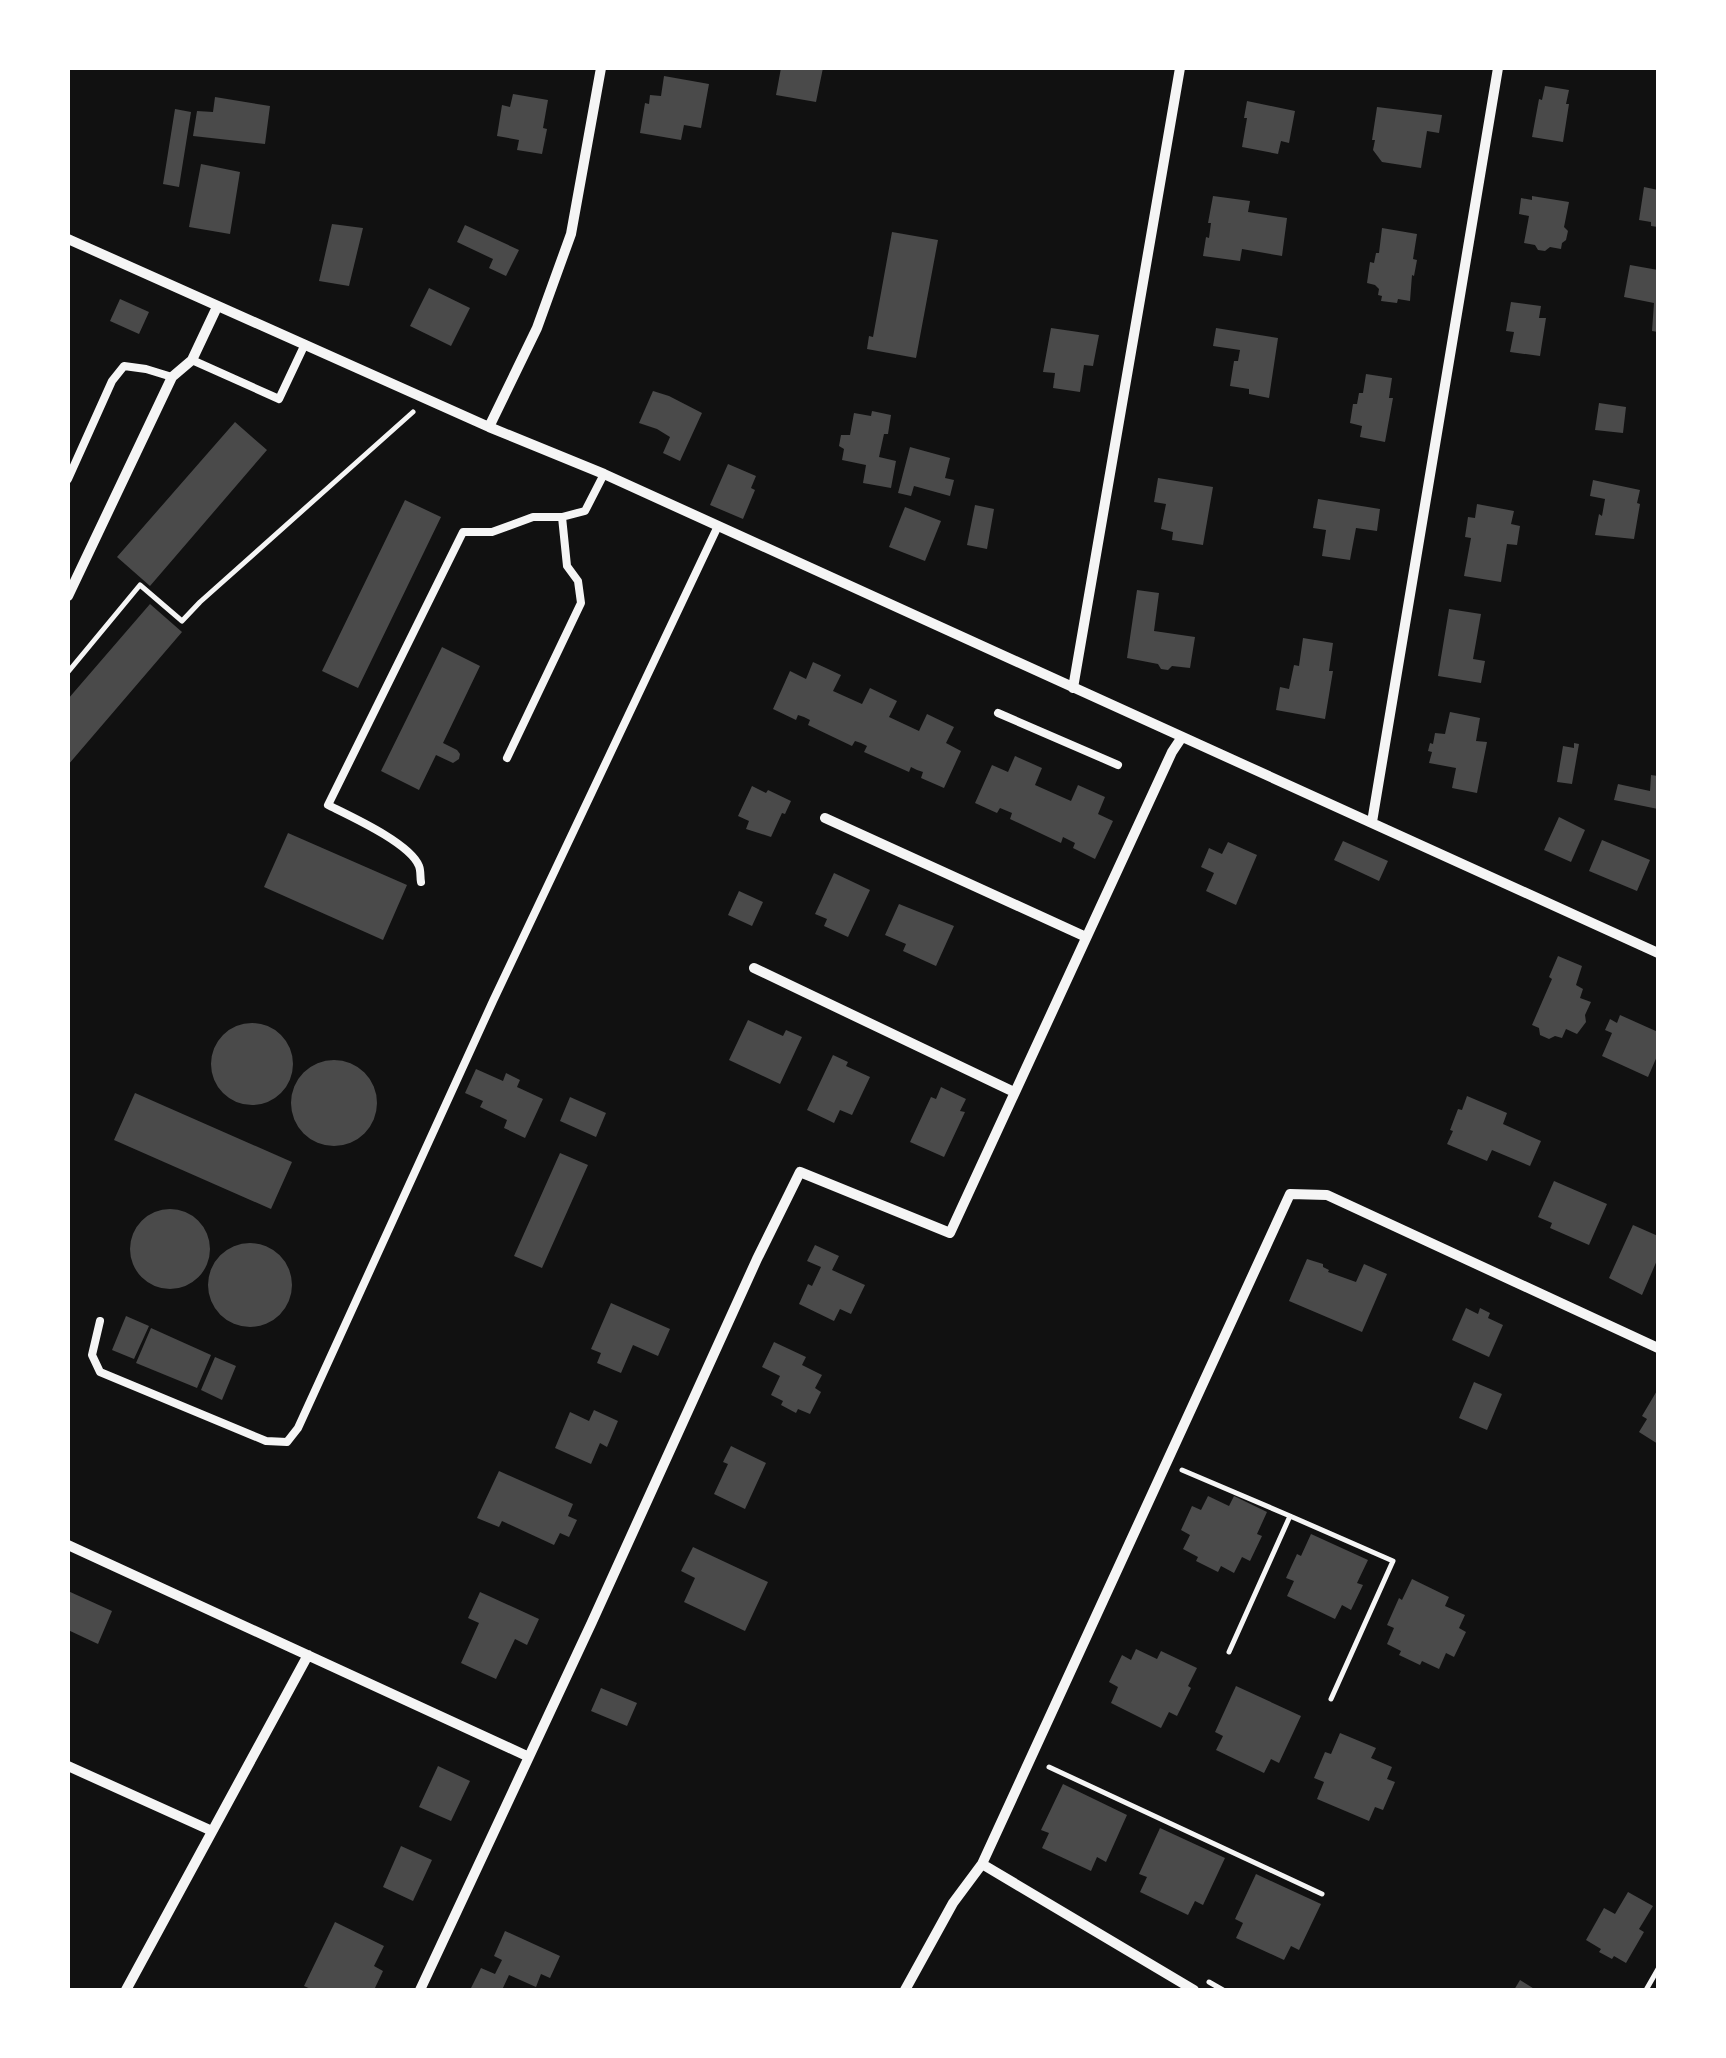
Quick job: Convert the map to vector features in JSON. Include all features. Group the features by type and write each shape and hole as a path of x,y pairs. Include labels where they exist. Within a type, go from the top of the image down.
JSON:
{"street":[{"path":"489,426 537,328 571,234 602,68"},
{"path":"1073,688 1180,68"},
{"path":"1372,822 1498,68"},
{"path":"68,240 604,474 1658,953"},
{"path":"68,596 172,378 192,360 217,307"},
{"path":"420,1990 800,1172 950,1234 1182,737"},
{"path":"825,818 1086,937"},
{"path":"754,968 1014,1092"},
{"path":"906,1990 953,1903 982,1864 1290,1194 1327,1196 1658,1348"},
{"path":"68,1544 529,1758"},
{"path":"126,1990 308,1655"},
{"path":"68,1766 212,1831"},
{"path":"982,1864 1194,1990"}],"lane":[{"path":"192,360 278,399 305,344"},
{"path":"68,479 112,381 124,366 146,368 172,378"},
{"path":"421,882 419,865 405,848 328,805 463,532 492,532 532,517 562,517 585,510 604,474"},
{"path":"507,758 581,603 578,581 567,566 562,517"},
{"path":"100,1322 92,1356 100,1372 266,1441 287,1442 298,1428 492,1001 718,526"},
{"path":"998,712 1118,765"}],"path":[{"path":"68,672 140,585 182,621 416,410"},
{"path":"1172,1477 1184,1469 1392,1561 1331,1698"},
{"path":"1229,1652 1290,1516"},
{"path":"1049,1767 1055,1753"},
{"path":"1040,1769 1049,1767 1322,1894"},
{"path":"1646,1990 1658,1969"},
{"path":"1206,1981 1223,1990"}],"building":[{"path":"781,68 823,68 816,102 776,95"},
{"path":"664,76 709,84 701,128 684,125 681,140 640,133 645,103 649,104 650,95 661,96"},
{"path":"1545,86 1569,90 1563,142 1532,137"},
{"path":"513,94 548,100 542,154 517,150 519,140 497,136 502,105 510,107"},
{"path":"215,97 270,106 265,144 193,136 197,111 213,112"},
{"path":"1247,101 1295,111 1289,143 1281,141 1278,154 1242,147"},
{"path":"1377,107 1442,115 1439,133 1427,131 1421,168 1382,162 1373,150"},
{"path":"175,109 191,112 179,187 163,184"},
{"path":"201,164 240,172 230,234 189,227"},
{"path":"1644,187 1658,190 1658,227 1639,220"},
{"path":"1213,196 1250,201 1248,212 1287,218 1282,256 1242,249 1240,261 1203,256"},
{"path":"1532,196 1569,202 1564,227 1568,231 1561,249 1538,250 1535,245 1524,243 1529,216 1519,214 1521,198 1532,200"},
{"path":"332,224 363,228 349,286 319,281"},
{"path":"465,225 519,250 506,276 489,268 493,259 457,242"},
{"path":"1382,228 1417,234 1410,301 1381,301 1379,289 1367,283 1370,262 1374,263 1379,253"},
{"path":"892,232 938,240 916,358 867,349 869,336 873,337"},
{"path":"1630,265 1658,270 1658,332 1652,331 1654,303 1624,297"},
{"path":"429,288 470,308 451,346 410,326"},
{"path":"120,299 149,312 139,334 110,321"},
{"path":"1511,302 1541,306 1539,318 1546,318 1540,356 1510,352 1514,332 1506,331"},
{"path":"1051,328 1099,335 1093,366 1084,365 1080,392 1053,388 1055,373 1043,372"},
{"path":"1216,328 1278,338 1269,398 1230,386 1240,350 1213,346"},
{"path":"1366,374 1392,378 1389,398 1393,398 1385,442 1360,437 1362,426 1350,423 1353,404 1363,393"},
{"path":"653,391 702,413 680,461 663,453 670,437 639,423"},
{"path":"1599,403 1626,407 1623,433 1595,430"},
{"path":"872,411 891,415 879,457 896,461 891,488 863,483 866,465 842,460 841,435 850,435 854,413 871,416"},
{"path":"235,422 267,450 150,586 117,557"},
{"path":"910,447 950,458 945,478 954,480 950,496 914,486 911,496 898,493"},
{"path":"728,464 756,476 751,488 755,490 743,519 710,505"},
{"path":"1158,478 1213,487 1203,545 1172,540 1173,532 1161,529 1166,504 1154,502"},
{"path":"1593,480 1640,490 1634,539 1595,535 1605,499 1590,496"},
{"path":"1318,499 1380,509 1377,531 1356,528 1350,560 1322,556 1326,530 1313,528"},
{"path":"405,500 441,517 358,688 322,671"},
{"path":"1477,504 1514,511 1511,524 1520,526 1517,545 1507,544 1501,582 1464,576 1471,538 1465,537 1468,517 1475,518"},
{"path":"975,505 994,509 987,549 967,545"},
{"path":"905,507 941,521 925,561 889,547"},
{"path":"1137,590 1159,593 1154,631 1195,637 1190,668 1161,669 1158,664 1127,658"},
{"path":"150,604 182,632 68,765 68,699"},
{"path":"1449,609 1481,614 1473,659 1485,661 1481,683 1438,676"},
{"path":"1303,638 1333,643 1325,719 1276,710 1280,687 1289,689 1294,665 1299,666"},
{"path":"442,647 480,666 443,743 457,750 459,759 453,763 436,755 419,790 381,771"},
{"path":"813,662 841,675 833,691 862,704 870,688 897,701 889,717 919,731 927,714 954,727 946,743 961,751 944,788 921,778 923,772 911,767 909,772 864,752 867,746 861,743 855,741 852,746 808,725 810,720 804,717 798,715 796,720 773,709 790,671 806,679"},
{"path":"1450,712 1480,718 1476,741 1487,742 1477,793 1452,788 1456,768 1429,763 1430,743 1433,744 1435,733 1445,734"},
{"path":"1574,743 1579,744 1572,784 1557,782 1563,746 1574,748"},
{"path":"1015,756 1042,768 1035,785 1071,801 1078,785 1105,797 1098,814 1113,821 1095,859 1073,848 1075,843 1063,837 1061,843 1010,819 1012,813 1000,808 997,813 975,803 992,765 1008,772"},
{"path":"1651,775 1658,776 1658,809 1614,800 1618,784 1650,791"},
{"path":"752,786 791,801 771,837 746,829 749,821 738,816"},
{"path":"1559,817 1585,830 1571,862 1544,850"},
{"path":"288,833 407,885 383,940 264,887"},
{"path":"1602,840 1650,860 1637,891 1589,871"},
{"path":"1343,841 1388,861 1379,881 1334,860"},
{"path":"1228,842 1257,855 1236,905 1206,891 1214,873 1201,867 1209,848 1222,854"},
{"path":"834,873 870,890 848,937 824,926 827,919 815,914"},
{"path":"739,891 763,902 752,926 728,915"},
{"path":"899,904 954,926 936,966 903,951 906,944 885,935"},
{"path":"1558,956 1582,966 1576,985 1583,989 1580,998 1591,1002 1586,1022 1577,1034 1566,1029 1562,1038 1549,1039 1532,1025"},
{"path":"1620,1015 1658,1032 1658,1054 1648,1077 1602,1056 1612,1033 1605,1030 1610,1019 1617,1023"},
{"path":"748,1020 783,1036 786,1030 802,1037 780,1084 729,1060"},
{"path":"244,1023 260,1023 286,1041 293,1064 290,1080 281,1093 260,1105 244,1105 218,1087 211,1072 211,1056 229,1030"},
{"path":"833,1055 870,1077 852,1115 840,1110 834,1123 807,1110"},
{"path":"334,1060 358,1067 370,1079 377,1103 370,1127 358,1139 334,1146 310,1139 298,1127 291,1103 298,1079 310,1067"},
{"path":"476,1069 503,1081 506,1073 520,1080 517,1087 543,1099 525,1138 504,1128 507,1120 480,1107 483,1101 465,1093"},
{"path":"941,1087 966,1099 960,1111 965,1112 944,1157 910,1142 931,1097 936,1099"},
{"path":"135,1093 292,1162 271,1209 114,1140"},
{"path":"1467,1096 1507,1113 1503,1124 1541,1141 1530,1166 1492,1150 1487,1161 1447,1144 1458,1109 1462,1110"},
{"path":"570,1097 606,1113 596,1137 560,1121"},
{"path":"560,1153 588,1165 542,1268 514,1256"},
{"path":"1554,1181 1607,1204 1589,1245 1550,1228 1552,1223 1538,1217"},
{"path":"170,1209 185,1212 198,1221 207,1234 207,1264 198,1277 185,1286 170,1289 155,1286 142,1277 133,1264 130,1249 133,1234 142,1221 155,1212"},
{"path":"1633,1225 1658,1236 1658,1258 1642,1295 1609,1278"},
{"path":"250,1243 266,1246 280,1255 289,1269 289,1301 280,1315 266,1324 250,1327 234,1324 220,1315 211,1301 208,1285 211,1269 220,1255 234,1246"},
{"path":"815,1245 839,1256 832,1270 865,1285 851,1314 840,1309 834,1321 799,1304 821,1267 807,1261"},
{"path":"1307,1259 1356,1282 1364,1264 1387,1274 1362,1332 1289,1301"},
{"path":"611,1303 670,1329 658,1356 633,1345 621,1373 597,1363 601,1353 591,1349"},
{"path":"1466,1308 1478,1314 1480,1308 1490,1313 1488,1318 1503,1325 1489,1357 1452,1340"},
{"path":"126,1316 149,1326 134,1359 112,1350"},
{"path":"151,1328 211,1355 197,1388 136,1363"},
{"path":"774,1342 806,1357 802,1365 822,1375 815,1388 821,1392 810,1414 798,1409 796,1413 771,1395 780,1376 762,1367"},
{"path":"215,1357 236,1366 222,1400 201,1390"},
{"path":"1474,1382 1502,1394 1487,1430 1459,1418"},
{"path":"1658,1389 1658,1444 1639,1432 1647,1419 1642,1416"},
{"path":"594,1410 618,1421 607,1447 600,1443 591,1464 555,1448 570,1412 589,1421"},
{"path":"731,1446 766,1463 745,1509 714,1494 728,1464 723,1462"},
{"path":"499,1471 573,1504 568,1516 577,1520 569,1537 560,1533 554,1545 502,1521 499,1527 477,1518"},
{"path":"1208,1496 1229,1506 1234,1496 1267,1512 1257,1534 1262,1536 1250,1561 1242,1557 1234,1573 1221,1566 1218,1572 1183,1549 1190,1535 1181,1530 1192,1506 1201,1510"},
{"path":"1311,1534 1368,1560 1357,1583 1363,1585 1351,1610 1342,1605 1335,1619 1287,1596 1294,1581 1286,1578"},
{"path":"693,1547 768,1582 745,1631 684,1602 695,1578 681,1571"},
{"path":"1412,1579 1449,1597 1445,1606 1465,1615 1459,1628 1466,1632 1454,1657 1446,1653 1439,1669 1399,1655 1401,1651 1387,1644 1394,1628 1387,1625"},
{"path":"68,1591 112,1611 98,1644 68,1630"},
{"path":"480,1592 539,1619 527,1645 515,1639 496,1679 461,1663 479,1623 468,1618"},
{"path":"1136,1649 1157,1659 1161,1651 1197,1668 1177,1716 1169,1712 1161,1728 1111,1703 1118,1687 1109,1682 1122,1655 1131,1660"},
{"path":"1236,1686 1301,1716 1279,1763 1271,1759 1264,1773 1216,1750 1223,1736 1215,1732"},
{"path":"601,1688 637,1703 627,1726 591,1711"},
{"path":"1340,1733 1376,1748 1371,1758 1392,1767 1387,1779 1395,1782 1383,1810 1375,1807 1369,1821 1317,1799 1324,1782 1314,1778 1325,1752 1331,1754"},
{"path":"438,1766 470,1781 451,1821 419,1807"},
{"path":"1063,1784 1127,1815 1106,1862 1097,1857 1091,1871 1042,1848 1049,1833 1041,1830"},
{"path":"1160,1828 1225,1858 1203,1905 1195,1901 1188,1915 1140,1892 1147,1877 1139,1874"},
{"path":"401,1846 432,1860 413,1901 383,1887"},
{"path":"1256,1874 1321,1904 1299,1950 1291,1946 1284,1960 1236,1938 1243,1923 1235,1919"},
{"path":"1628,1892 1653,1906 1626,1963 1599,1952 1601,1949 1586,1940 1604,1908 1615,1914"},
{"path":"335,1922 384,1946 374,1966 383,1971 374,1990 313,1990 304,1986"},
{"path":"505,1931 560,1956 550,1978 541,1974 536,1987 509,1975 502,1990 470,1990 481,1968 495,1974 502,1960 494,1956"},
{"path":"1520,1980 1536,1990 1514,1990"}]}
